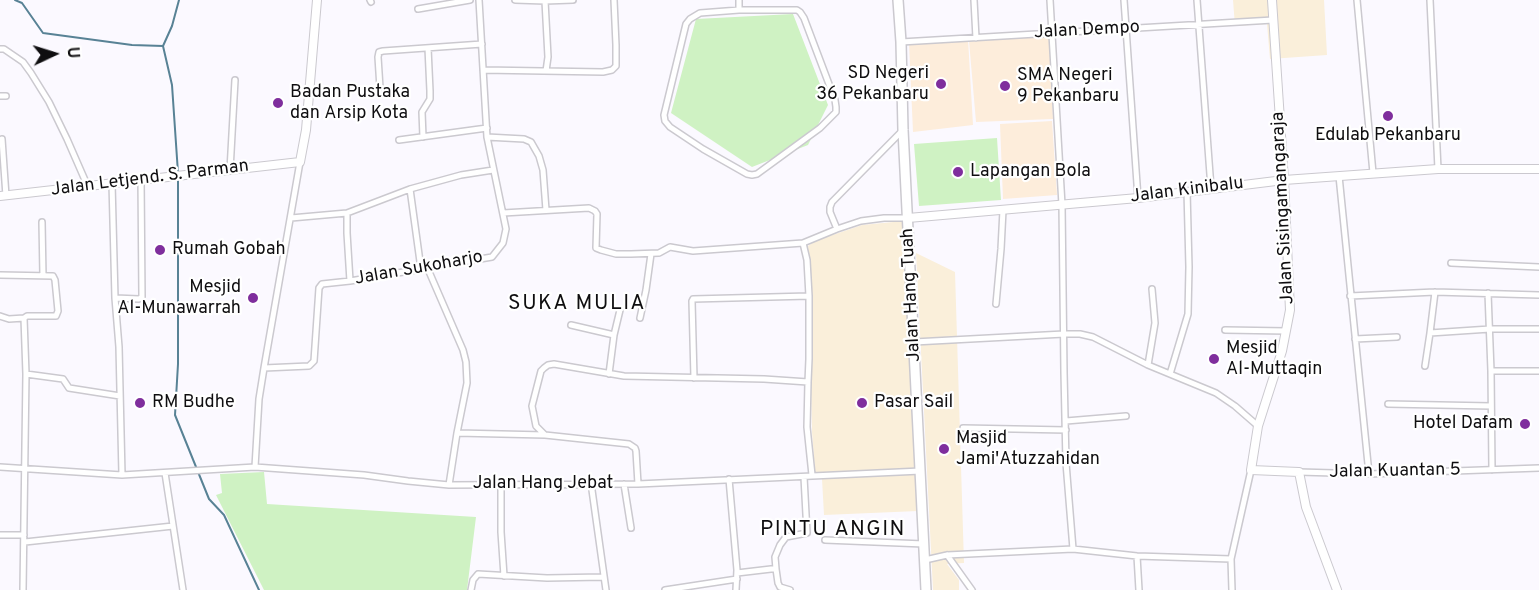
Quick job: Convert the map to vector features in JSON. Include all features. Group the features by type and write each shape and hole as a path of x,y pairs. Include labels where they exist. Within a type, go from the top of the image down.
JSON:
{"main road":[{"path":"300,162 306,130 317,0"},
{"name":"Jalan Hang Tuah","path":"898,0 926,590"},
{"name":"Jalan Sisingamangaraja","path":"1251,470 1258,426 1282,351 1290,310 1272,0"},
{"name":"Jalan Letjend. S. Parman","path":"3,196 300,162"},
{"name":"Jalan Kinibalu","path":"908,218 1138,198 1284,180 1372,173 1539,169"},
{"name":"Jalan Kuantan 5","path":"1251,470 1299,472"},
{"path":"1299,472 1306,507 1337,590"}],"street":[{"path":"418,9 470,0"},
{"name":"Jalan Sukoharjo","path":"264,368 312,364 319,288 322,284 492,257 503,243 506,229 487,137 479,0"},
{"path":"515,0 573,0"},
{"path":"483,70 612,70 615,66 616,45 614,0"},
{"path":"739,0 739,10"},
{"path":"974,0 976,38"},
{"path":"1050,0 1062,204 1066,463 1073,549"},
{"path":"1124,0 1138,198"},
{"path":"1197,0 1210,188"},
{"path":"1358,0 1372,173"},
{"path":"1430,0 1438,170"},
{"path":"545,1 548,57 546,71"},
{"path":"739,10 797,10 800,12 836,107 836,112 820,128 757,174 752,175 712,154 670,127 664,115 686,24 700,13 739,10"},
{"name":"Jalan Dempo","path":"901,42 1273,20"},
{"path":"380,88 378,57 380,52 482,44"},
{"path":"423,137 422,112 430,99 428,48"},
{"path":"0,49 23,62 31,73 58,120 88,187"},
{"path":"230,170 235,80"},
{"path":"399,140 487,128"},
{"path":"837,229 830,212 831,202 903,130"},
{"path":"487,137 524,139 531,142 539,156 543,170 546,210"},
{"path":"2,139 3,196"},
{"path":"255,467 259,399 300,162"},
{"path":"291,218 347,213 410,189 461,175 493,170"},
{"path":"1339,176 1370,474"},
{"path":"115,298 139,299 142,297 141,179"},
{"path":"112,183 122,475"},
{"path":"410,189 420,269"},
{"path":"1170,374 1188,314 1186,191"},
{"path":"502,213 589,208 597,214 596,243 598,249 616,254 659,253 670,247 693,251 803,243 861,221 908,218"},
{"path":"996,304 1003,210"},
{"path":"347,213 350,281"},
{"path":"42,222 42,276"},
{"path":"803,243 807,260 809,296 810,359 807,427 812,475"},
{"path":"640,318 651,254"},
{"path":"1451,263 1539,267"},
{"path":"427,267 466,362 467,383 449,484"},
{"path":"0,275 53,276 58,312 56,316 25,316 9,319 0,316"},
{"path":"1149,365 1155,323 1152,289"},
{"path":"1350,296 1435,292 1539,295"},
{"path":"1425,366 1435,292"},
{"path":"1488,293 1492,470"},
{"path":"694,378 693,299 809,296"},
{"path":"609,374 620,310"},
{"path":"23,590 26,374 24,318"},
{"path":"571,325 614,335"},
{"path":"1430,333 1539,329"},
{"path":"1225,330 1286,331"},
{"path":"914,342 1064,334 1093,337 1149,365 1216,393 1258,426"},
{"path":"1355,339 1397,337"},
{"path":"544,435 536,426 532,406 541,371 548,365 554,364 624,376 808,381"},
{"path":"1491,371 1539,371"},
{"path":"26,374 63,379 69,388 120,396"},
{"path":"1388,405 1491,406"},
{"path":"1066,421 1126,416"},
{"path":"963,428 1066,430"},
{"path":"457,433 544,435 630,444 636,452 638,483"},
{"name":"Jalan Hang Jebat","path":"0,467 122,475 255,467 449,484 624,484 921,471"},
{"name":"Jalan Kuantan 5","path":"1299,472 1370,474 1539,468"},
{"name":"Jalan Sisingamangaraja","path":"1233,590 1231,559 1251,470"},
{"path":"165,473 183,590"},
{"path":"790,590 780,587 778,583 775,558 786,537 807,533 804,477"},
{"path":"729,479 737,576 735,590"},
{"path":"501,483 504,576"},
{"path":"591,483 606,590"},
{"path":"624,484 631,528"},
{"path":"25,542 174,526"},
{"path":"0,535 24,535"},
{"path":"825,540 924,544"},
{"path":"925,560 947,555 1073,549 1137,556 1231,559"},
{"path":"947,555 972,590"},
{"path":"1137,556 1138,590"},
{"path":"665,590 759,570 776,569"},
{"path":"471,590 473,580 478,574 603,577"}],"shaded area":[{"path":"1233,0 1324,0 1327,55 1270,59 1267,24 1235,26"},
{"name":"SMA Negeri 9 Pekanbaru","path":"1049,36 1053,119 976,122 969,41"},
{"name":"SD Negeri 36 Pekanbaru","path":"968,39 973,125 913,132 909,43"},
{"path":"1052,121 1057,195 1003,199 1000,124"},
{"path":"904,221 918,511 824,515 822,479 815,471 812,432 813,323 808,246 815,241 862,225"},
{"path":"916,253 955,272 964,563 947,564 959,580 959,590 933,590"}],"green space":[{"path":"793,14 828,105 808,145 752,167 671,113 696,19"},
{"name":"Lapangan Bola","path":"997,138 1001,200 919,206 914,144"},
{"path":"264,472 267,504 476,517 467,590 264,590 216,495 222,493 220,474"}],"waterway":[{"path":"15,0 22,3 43,33 132,45 163,46"},
{"path":"178,173 172,85 163,46 172,26 179,0"},
{"path":"178,179 178,364 175,415 209,499 224,515 259,590"}],"place":[{"name":"SD Negeri 36 Pekanbaru","path":"941,84"},
{"name":"SMA Negeri 9 Pekanbaru","path":"1005,86"},
{"name":"Badan Pustaka dan Arsip Kota","path":"278,103"},
{"name":"Edulab Pekanbaru","path":"1388,116"},
{"name":"Lapangan Bola","path":"958,172"},
{"name":"Rumah Gobah","path":"160,250"},
{"name":"Mesjid Al-Munawarrah","path":"253,298"},
{"name":"Mesjid Al-Muttaqin","path":"1214,359"},
{"name":"RM Budhe","path":"140,403"},
{"name":"Pasar Sail","path":"862,403"},
{"name":"Hotel Dafam","path":"1525,424"},
{"name":"Masjid Jami'Atuzzahidan","path":"944,449"}],"district":[{"name":"SUKA MULIA","path":"577,305"},
{"name":"PINTU ANGIN","path":"833,531"}]}
